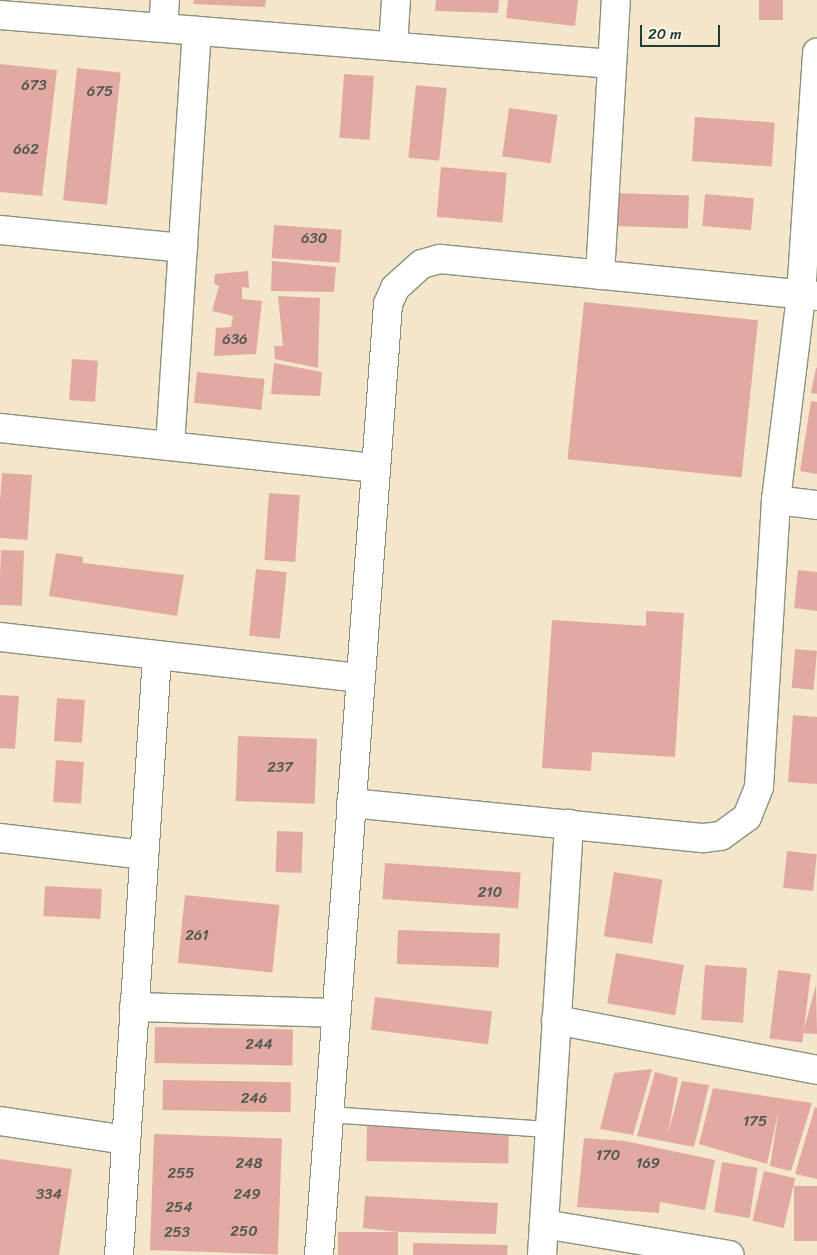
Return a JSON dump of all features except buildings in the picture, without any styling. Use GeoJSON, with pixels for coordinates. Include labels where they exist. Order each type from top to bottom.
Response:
{"type":"FeatureCollection","features":[{"type":"Feature","properties":{"kind":"street"},"geometry":{"type":"LineString","coordinates":[[163,28],[165,0]]}},
{"type":"Feature","properties":{"kind":"street"},"geometry":{"type":"LineString","coordinates":[[393,46],[396,0]]}},
{"type":"Feature","properties":{"kind":"street"},"geometry":{"type":"LineString","coordinates":[[600,275],[616,0]]}},
{"type":"Feature","properties":{"kind":"street"},"geometry":{"type":"LineString","coordinates":[[0,15],[612,64]]}},
{"type":"Feature","properties":{"kind":"street"},"geometry":{"type":"LineString","coordinates":[[170,446],[197,31]]}},
{"type":"Feature","properties":{"kind":"street"},"geometry":{"type":"LineString","coordinates":[[351,803],[704,838],[721,836],[747,817],[759,787],[776,500],[809,295],[817,52]]}},
{"type":"Feature","properties":{"kind":"street"},"geometry":{"type":"LineString","coordinates":[[0,230],[183,248]]}},
{"type":"Feature","properties":{"kind":"street"},"geometry":{"type":"LineString","coordinates":[[319,1255],[335,1013],[388,304],[407,274],[440,259],[809,295]]}},
{"type":"Feature","properties":{"kind":"street"},"geometry":{"type":"LineString","coordinates":[[0,428],[376,468]]}},
{"type":"Feature","properties":{"kind":"street"},"geometry":{"type":"LineString","coordinates":[[776,500],[817,505]]}},
{"type":"Feature","properties":{"kind":"street"},"geometry":{"type":"LineString","coordinates":[[0,637],[360,678]]}},
{"type":"Feature","properties":{"kind":"street"},"geometry":{"type":"LineString","coordinates":[[118,1255],[157,656]]}},
{"type":"Feature","properties":{"kind":"street"},"geometry":{"type":"LineString","coordinates":[[542,1255],[569,824]]}},
{"type":"Feature","properties":{"kind":"street"},"geometry":{"type":"LineString","coordinates":[[0,838],[144,855]]}},
{"type":"Feature","properties":{"kind":"street"},"geometry":{"type":"LineString","coordinates":[[134,1007],[335,1013]]}},
{"type":"Feature","properties":{"kind":"street"},"geometry":{"type":"LineString","coordinates":[[556,1020],[817,1070]]}},
{"type":"Feature","properties":{"kind":"street"},"geometry":{"type":"LineString","coordinates":[[0,1121],[125,1140]]}},
{"type":"Feature","properties":{"kind":"street"},"geometry":{"type":"LineString","coordinates":[[544,1224],[729,1255]]}},
{"type":"Feature","properties":{"kind":"lane"},"geometry":{"type":"LineString","coordinates":[[328,1114],[550,1129]]}}]}
